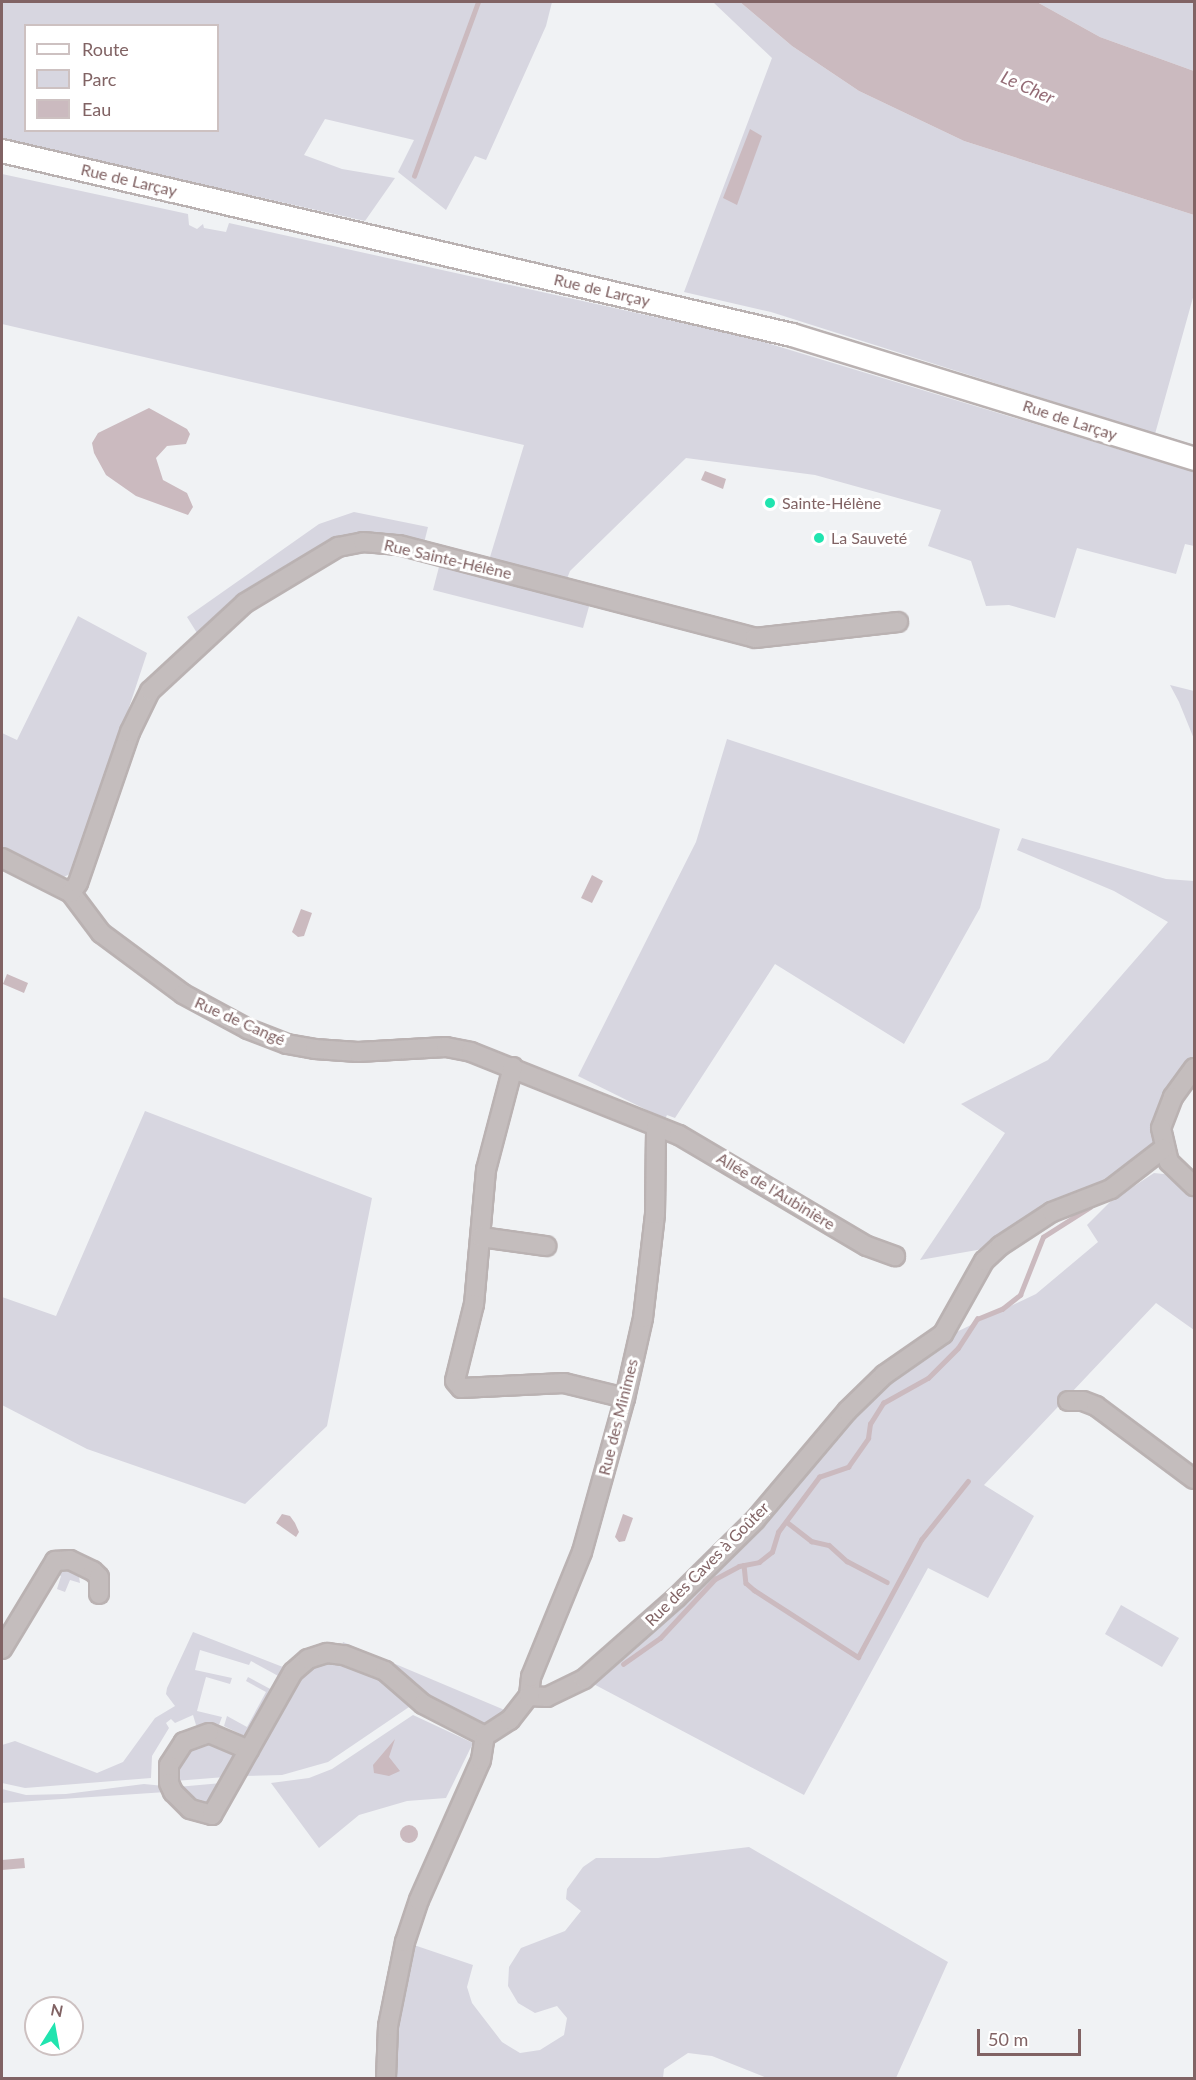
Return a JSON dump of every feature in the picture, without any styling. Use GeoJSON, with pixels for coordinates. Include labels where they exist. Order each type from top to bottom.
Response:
{"type":"FeatureCollection","features":[{"type":"Feature","properties":{"kind":"main road","name":"Rue de Larçay"},"geometry":{"type":"LineString","coordinates":[[2,151],[792,335],[1194,459]]}},
{"type":"Feature","properties":{"kind":"street","name":"Rue Sainte-Hélène"},"geometry":{"type":"LineString","coordinates":[[71,893],[78,882],[130,732],[150,691],[245,603],[338,547],[363,542],[399,545],[755,638],[898,622]]}},
{"type":"Feature","properties":{"kind":"street","name":"Rue de Cangé"},"geometry":{"type":"LineString","coordinates":[[2,858],[71,893],[101,933],[183,994],[248,1029],[287,1044],[315,1049],[358,1052],[446,1047],[513,1067],[656,1127]]}},
{"type":"Feature","properties":{"kind":"street"},"geometry":{"type":"LineString","coordinates":[[513,1067],[486,1170],[474,1304],[455,1381],[461,1388],[564,1383],[625,1398]]}},
{"type":"Feature","properties":{"kind":"street"},"geometry":{"type":"LineString","coordinates":[[1194,1068],[1166,1110],[1161,1128],[1163,1149],[1169,1162],[1194,1186]]}},
{"type":"Feature","properties":{"kind":"street","name":"Allée de l'Aubinière"},"geometry":{"type":"LineString","coordinates":[[656,1127],[700,1145],[867,1246],[895,1256]]}},
{"type":"Feature","properties":{"kind":"street","name":"Rue des Minimes"},"geometry":{"type":"LineString","coordinates":[[530,1696],[531,1677],[582,1552],[625,1398],[643,1318],[655,1214],[656,1127]]}},
{"type":"Feature","properties":{"kind":"street","name":"Rue des Caves à Goûter"},"geometry":{"type":"LineString","coordinates":[[530,1696],[547,1697],[584,1679],[692,1582],[755,1520],[847,1411],[884,1375],[943,1334],[975,1275],[1000,1246],[1052,1212],[1112,1189],[1163,1149]]}},
{"type":"Feature","properties":{"kind":"street"},"geometry":{"type":"LineString","coordinates":[[481,1237],[546,1246]]}},
{"type":"Feature","properties":{"kind":"street"},"geometry":{"type":"LineString","coordinates":[[1068,1401],[1083,1401],[1096,1406],[1194,1479]]}},
{"type":"Feature","properties":{"kind":"street"},"geometry":{"type":"LineString","coordinates":[[2,1648],[55,1561],[70,1560],[93,1570],[99,1577],[99,1594]]}},
{"type":"Feature","properties":{"kind":"street"},"geometry":{"type":"LineString","coordinates":[[249,1750],[209,1733],[184,1742],[170,1765],[169,1783],[173,1792],[190,1809],[212,1815],[249,1750],[293,1672],[308,1659],[327,1653],[344,1654],[385,1671],[423,1704],[485,1736]]}},
{"type":"Feature","properties":{"kind":"street"},"geometry":{"type":"LineString","coordinates":[[386,2079],[388,2026],[405,1942],[419,1900],[481,1760],[485,1736],[510,1720],[530,1696]]}},
{"type":"Feature","properties":{"kind":"green space"},"geometry":{"type":"Polygon","coordinates":[[[2,2],[552,2],[546,26],[486,160],[475,156],[446,210],[398,172],[414,140],[325,119],[304,155],[342,169],[395,178],[365,221],[2,139],[2,2]]]}},
{"type":"Feature","properties":{"kind":"green space"},"geometry":{"type":"Polygon","coordinates":[[[713,2],[740,2],[792,46],[859,91],[964,141],[1194,215],[1194,294],[1155,434],[771,312],[684,292],[772,58],[713,2]]]}},
{"type":"Feature","properties":{"kind":"green space"},"geometry":{"type":"Polygon","coordinates":[[[1037,2],[1194,2],[1194,71],[1100,37],[1037,2]]]}},
{"type":"Feature","properties":{"kind":"green space"},"geometry":{"type":"Polygon","coordinates":[[[2,174],[188,214],[189,225],[197,229],[203,224],[204,228],[226,232],[229,223],[750,338],[1194,472],[1194,546],[1185,544],[1176,574],[1077,548],[1055,618],[1009,605],[986,606],[971,561],[928,546],[941,510],[815,475],[686,458],[570,571],[564,586],[487,567],[524,445],[2,324],[2,174]]]}},
{"type":"Feature","properties":{"kind":"green space"},"geometry":{"type":"Polygon","coordinates":[[[354,512],[428,527],[422,551],[338,547],[202,641],[187,617],[319,524],[354,512]]]}},
{"type":"Feature","properties":{"kind":"green space"},"geometry":{"type":"Polygon","coordinates":[[[440,563],[590,603],[583,628],[433,590],[440,563]]]}},
{"type":"Feature","properties":{"kind":"green space"},"geometry":{"type":"Polygon","coordinates":[[[78,616],[147,653],[75,871],[64,877],[2,847],[2,733],[17,740],[78,616]]]}},
{"type":"Feature","properties":{"kind":"green space"},"geometry":{"type":"Polygon","coordinates":[[[1170,685],[1194,691],[1194,739],[1179,702],[1170,685]]]}},
{"type":"Feature","properties":{"kind":"green space"},"geometry":{"type":"Polygon","coordinates":[[[727,739],[1000,829],[980,908],[904,1044],[775,964],[675,1118],[667,1115],[665,1119],[578,1076],[696,842],[727,739]]]}},
{"type":"Feature","properties":{"kind":"green space"},"geometry":{"type":"Polygon","coordinates":[[[1022,838],[1166,879],[1194,881],[1194,1068],[1163,1120],[1140,1169],[1000,1246],[920,1260],[1005,1133],[961,1104],[1048,1060],[1168,922],[1114,891],[1017,850],[1022,838]]]}},
{"type":"Feature","properties":{"kind":"green space"},"geometry":{"type":"Polygon","coordinates":[[[145,1111],[372,1198],[327,1426],[245,1504],[87,1449],[2,1405],[2,1297],[56,1316],[145,1111]]]}},
{"type":"Feature","properties":{"kind":"green space"},"geometry":{"type":"Polygon","coordinates":[[[1154,1173],[1183,1176],[1194,1186],[1194,1330],[1156,1303],[984,1485],[1034,1516],[988,1598],[928,1568],[804,1795],[584,1679],[676,1598],[833,1426],[923,1348],[1036,1294],[1098,1242],[1087,1225],[1110,1202],[1154,1173]]]}},
{"type":"Feature","properties":{"kind":"green space"},"geometry":{"type":"Polygon","coordinates":[[[55,1567],[78,1571],[80,1583],[70,1580],[65,1592],[57,1589],[61,1576],[51,1572],[55,1567]]]}},
{"type":"Feature","properties":{"kind":"green space"},"geometry":{"type":"Polygon","coordinates":[[[1121,1605],[1179,1638],[1162,1667],[1105,1634],[1121,1605]]]}},
{"type":"Feature","properties":{"kind":"green space"},"geometry":{"type":"Polygon","coordinates":[[[193,1632],[288,1669],[282,1678],[251,1661],[249,1665],[200,1650],[195,1670],[232,1678],[230,1684],[206,1677],[197,1711],[222,1717],[219,1725],[196,1725],[193,1715],[175,1723],[171,1719],[166,1723],[169,1728],[152,1756],[151,1778],[25,1788],[2,1783],[2,1745],[15,1741],[97,1773],[123,1762],[155,1718],[175,1706],[166,1694],[167,1688],[193,1632]]]}},
{"type":"Feature","properties":{"kind":"green space"},"geometry":{"type":"Polygon","coordinates":[[[343,1642],[507,1711],[487,1728],[341,1649],[343,1642]]]}},
{"type":"Feature","properties":{"kind":"green space"},"geometry":{"type":"Polygon","coordinates":[[[328,1660],[386,1677],[415,1703],[328,1762],[282,1775],[242,1776],[297,1676],[328,1660]]]}},
{"type":"Feature","properties":{"kind":"green space"},"geometry":{"type":"Polygon","coordinates":[[[248,1677],[274,1691],[244,1736],[224,1726],[227,1716],[247,1727],[266,1692],[246,1681],[248,1677]]]}},
{"type":"Feature","properties":{"kind":"green space"},"geometry":{"type":"Polygon","coordinates":[[[413,1715],[473,1743],[446,1798],[407,1801],[359,1815],[319,1848],[271,1783],[309,1778],[332,1769],[413,1715]]]}},
{"type":"Feature","properties":{"kind":"green space"},"geometry":{"type":"Polygon","coordinates":[[[199,1738],[234,1747],[237,1756],[225,1777],[175,1781],[177,1756],[199,1738]]]}},
{"type":"Feature","properties":{"kind":"green space"},"geometry":{"type":"Polygon","coordinates":[[[222,1783],[211,1805],[196,1805],[177,1787],[222,1783]]]}},
{"type":"Feature","properties":{"kind":"green space"},"geometry":{"type":"Polygon","coordinates":[[[144,1784],[164,1786],[166,1792],[2,1803],[2,1789],[26,1795],[66,1794],[144,1784]]]}},
{"type":"Feature","properties":{"kind":"green space"},"geometry":{"type":"Polygon","coordinates":[[[749,1847],[948,1962],[896,2078],[767,2078],[712,2056],[688,2053],[664,2069],[663,2078],[386,2078],[405,1942],[473,1965],[467,1987],[472,2003],[502,2042],[520,2053],[540,2050],[564,2035],[567,2018],[557,2006],[535,2013],[518,2003],[508,1986],[509,1967],[521,1948],[565,1931],[581,1911],[566,1899],[567,1889],[583,1867],[596,1858],[658,1858],[749,1847]]]}},
{"type":"Feature","properties":{"kind":"water","name":"Le Cher"},"geometry":{"type":"Polygon","coordinates":[[[740,2],[1037,2],[1100,37],[1194,71],[1194,215],[964,141],[859,91],[792,46],[740,2]]]}},
{"type":"Feature","properties":{"kind":"water"},"geometry":{"type":"Polygon","coordinates":[[[750,129],[762,136],[737,205],[723,198],[750,129]]]}},
{"type":"Feature","properties":{"kind":"water"},"geometry":{"type":"Polygon","coordinates":[[[149,408],[187,429],[190,434],[186,444],[167,446],[156,458],[163,480],[187,493],[193,507],[188,515],[136,496],[106,475],[94,453],[92,443],[98,433],[149,408]]]}},
{"type":"Feature","properties":{"kind":"water"},"geometry":{"type":"Polygon","coordinates":[[[705,471],[726,479],[723,489],[701,480],[705,471]]]}},
{"type":"Feature","properties":{"kind":"water"},"geometry":{"type":"Polygon","coordinates":[[[592,875],[603,881],[592,903],[581,898],[592,875]]]}},
{"type":"Feature","properties":{"kind":"water"},"geometry":{"type":"Polygon","coordinates":[[[301,909],[312,913],[304,936],[298,937],[292,932],[301,909]]]}},
{"type":"Feature","properties":{"kind":"water"},"geometry":{"type":"Polygon","coordinates":[[[7,974],[28,983],[24,993],[3,984],[7,974]]]}},
{"type":"Feature","properties":{"kind":"water"},"geometry":{"type":"Polygon","coordinates":[[[282,1514],[290,1516],[295,1523],[299,1532],[296,1537],[276,1523],[282,1514]]]}},
{"type":"Feature","properties":{"kind":"water"},"geometry":{"type":"Polygon","coordinates":[[[623,1514],[633,1518],[625,1541],[619,1542],[615,1537],[623,1514]]]}},
{"type":"Feature","properties":{"kind":"water"},"geometry":{"type":"Polygon","coordinates":[[[395,1739],[389,1757],[400,1771],[389,1776],[374,1773],[373,1765],[395,1739]]]}},
{"type":"Feature","properties":{"kind":"water"},"geometry":{"type":"Polygon","coordinates":[[[409,1825],[415,1828],[418,1834],[415,1840],[409,1843],[403,1840],[400,1834],[403,1828],[409,1825]]]}},
{"type":"Feature","properties":{"kind":"water"},"geometry":{"type":"Polygon","coordinates":[[[24,1858],[25,1868],[2,1870],[2,1860],[24,1858]]]}},
{"type":"Feature","properties":{"kind":"waterway"},"geometry":{"type":"LineString","coordinates":[[414,176],[478,2]]}},
{"type":"Feature","properties":{"kind":"waterway"},"geometry":{"type":"LineString","coordinates":[[623,1664],[660,1638],[715,1579],[739,1566],[759,1562],[772,1552],[778,1532],[819,1477],[848,1467],[868,1438],[870,1424],[883,1403],[928,1378],[958,1348],[977,1319],[1002,1309],[1020,1295],[1043,1237],[1090,1207]]}},
{"type":"Feature","properties":{"kind":"waterway"},"geometry":{"type":"LineString","coordinates":[[744,1565],[746,1583],[754,1590],[858,1657],[921,1540],[968,1481]]}},
{"type":"Feature","properties":{"kind":"waterway"},"geometry":{"type":"LineString","coordinates":[[787,1522],[811,1541],[829,1545],[847,1561],[887,1582]]}},
{"type":"Feature","properties":{"kind":"place","name":"Sainte-Hélène"},"geometry":{"type":"Point","coordinates":[770,503]}},
{"type":"Feature","properties":{"kind":"place","name":"La Sauveté"},"geometry":{"type":"Point","coordinates":[819,538]}}]}
